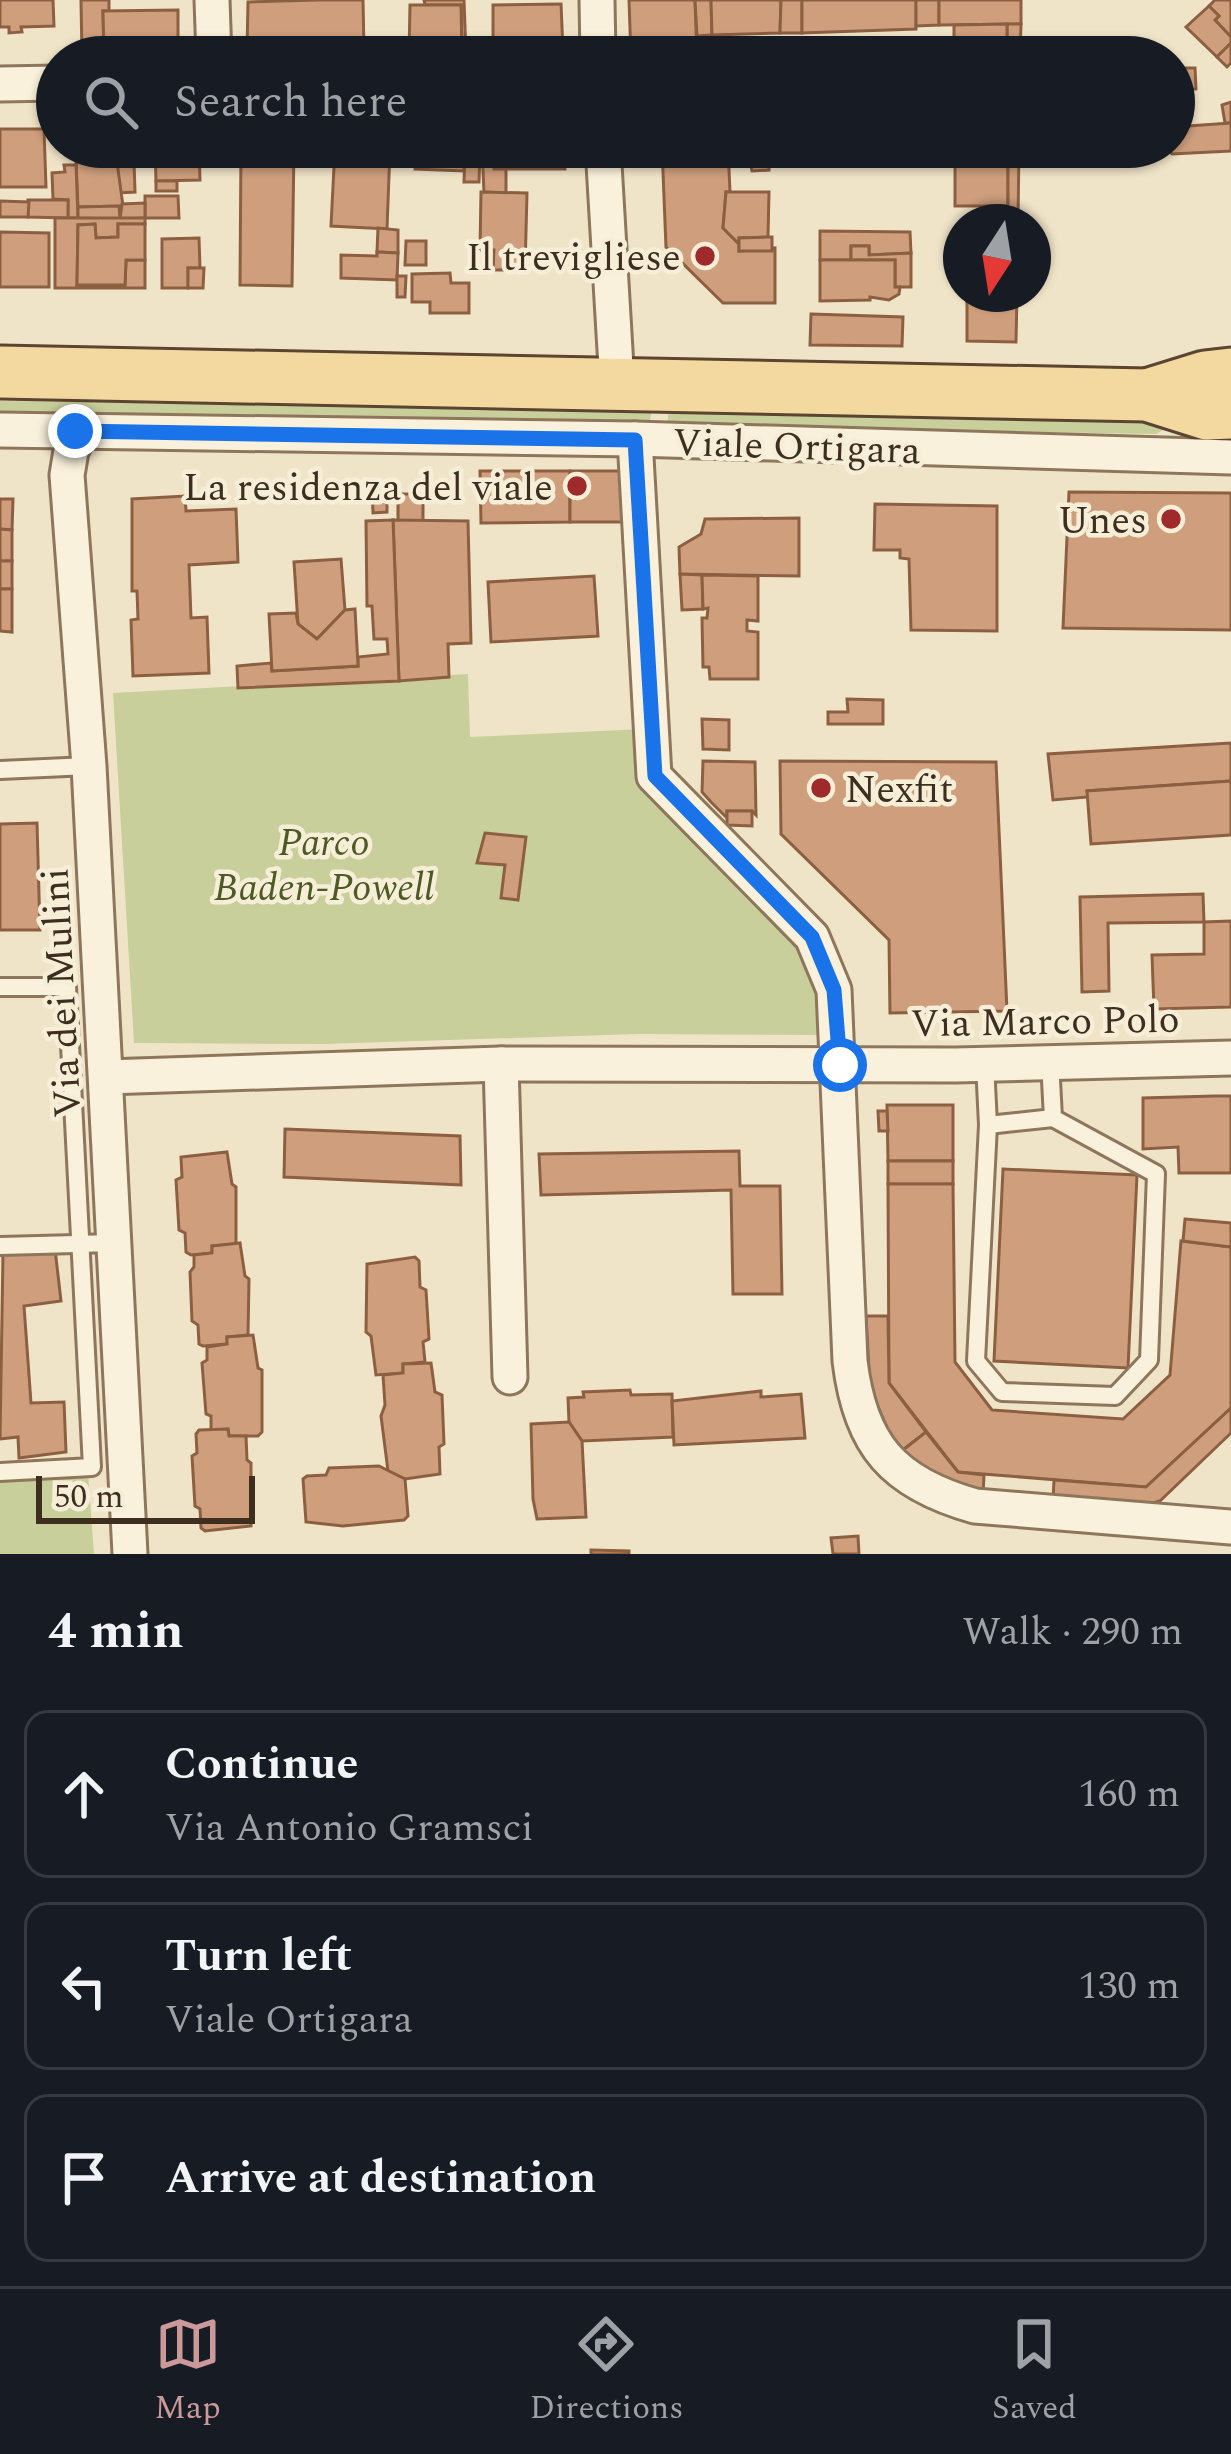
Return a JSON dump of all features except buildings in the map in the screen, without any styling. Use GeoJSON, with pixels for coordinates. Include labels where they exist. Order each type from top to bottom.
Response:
{"type":"FeatureCollection","features":[{"type":"Feature","properties":{"kind":"main road","name":"Viale Ortigara"},"geometry":{"type":"LineString","coordinates":[[0,372],[1147,395],[1205,377],[1225,415]]}},
{"type":"Feature","properties":{"kind":"street"},"geometry":{"type":"LineString","coordinates":[[212,0],[213,36]]}},
{"type":"Feature","properties":{"kind":"street"},"geometry":{"type":"LineString","coordinates":[[597,0],[598,36]]}},
{"type":"Feature","properties":{"kind":"street"},"geometry":{"type":"LineString","coordinates":[[0,84],[36,83]]}},
{"type":"Feature","properties":{"kind":"street"},"geometry":{"type":"LineString","coordinates":[[604,168],[617,384]]}},
{"type":"Feature","properties":{"kind":"street"},"geometry":{"type":"LineString","coordinates":[[1162,457],[1225,415]]}},
{"type":"Feature","properties":{"kind":"street","name":"Viale Ortigara"},"geometry":{"type":"LineString","coordinates":[[0,430],[635,440],[1162,457],[1225,415]]}},
{"type":"Feature","properties":{"kind":"street","name":"Via dei Mulini"},"geometry":{"type":"LineString","coordinates":[[81,431],[70,451],[67,475],[89,766],[130,1554]]}},
{"type":"Feature","properties":{"kind":"street"},"geometry":{"type":"LineString","coordinates":[[635,440],[655,776],[812,937],[834,990],[850,1360],[855,1402],[872,1441],[899,1473],[935,1495],[975,1506],[1231,1527]]}},
{"type":"Feature","properties":{"kind":"street","name":"Via Marco Polo"},"geometry":{"type":"LineString","coordinates":[[106,1077],[501,1064],[985,1064],[1231,1058]]}},
{"type":"Feature","properties":{"kind":"street"},"geometry":{"type":"LineString","coordinates":[[501,1064],[510,1377]]}},
{"type":"Feature","properties":{"kind":"lane"},"geometry":{"type":"LineString","coordinates":[[0,770],[89,766]]}},
{"type":"Feature","properties":{"kind":"lane"},"geometry":{"type":"LineString","coordinates":[[0,987],[68,987],[92,1467],[0,1472]]}},
{"type":"Feature","properties":{"kind":"lane"},"geometry":{"type":"LineString","coordinates":[[1050,1061],[1053,1118]]}},
{"type":"Feature","properties":{"kind":"lane"},"geometry":{"type":"LineString","coordinates":[[985,1064],[988,1125],[976,1361],[1003,1392],[1115,1396],[1149,1360],[1156,1174],[1053,1118],[988,1125]]}},
{"type":"Feature","properties":{"kind":"lane"},"geometry":{"type":"LineString","coordinates":[[0,1246],[114,1243]]}},
{"type":"Feature","properties":{"kind":"green space"},"geometry":{"type":"Polygon","coordinates":[[[0,401],[648,406],[652,411],[649,424],[0,421],[0,401]]]}},
{"type":"Feature","properties":{"kind":"green space"},"geometry":{"type":"Polygon","coordinates":[[[669,407],[1054,407],[1176,423],[1156,434],[667,426],[669,407]]]}},
{"type":"Feature","properties":{"kind":"green space","name":"Parco Baden-Powell"},"geometry":{"type":"Polygon","coordinates":[[[468,674],[470,737],[643,729],[642,744],[801,943],[815,971],[824,1035],[134,1043],[113,693],[468,674]]]}},
{"type":"Feature","properties":{"kind":"green space"},"geometry":{"type":"Polygon","coordinates":[[[88,1472],[94,1554],[0,1554],[0,1481],[88,1472]]]}},
{"type":"Feature","properties":{"kind":"place","name":"Il trevigliese"},"geometry":{"type":"Point","coordinates":[705,256]}},
{"type":"Feature","properties":{"kind":"place","name":"La residenza del viale"},"geometry":{"type":"Point","coordinates":[577,486]}},
{"type":"Feature","properties":{"kind":"place","name":"Unes"},"geometry":{"type":"Point","coordinates":[1171,519]}},
{"type":"Feature","properties":{"kind":"place","name":"Nexfit"},"geometry":{"type":"Point","coordinates":[821,788]}},
{"type":"Feature","properties":{"kind":"route"},"geometry":{"type":"LineString","coordinates":[[75,431],[635,440],[655,776],[812,937],[834,990],[840,1065]]}}]}
